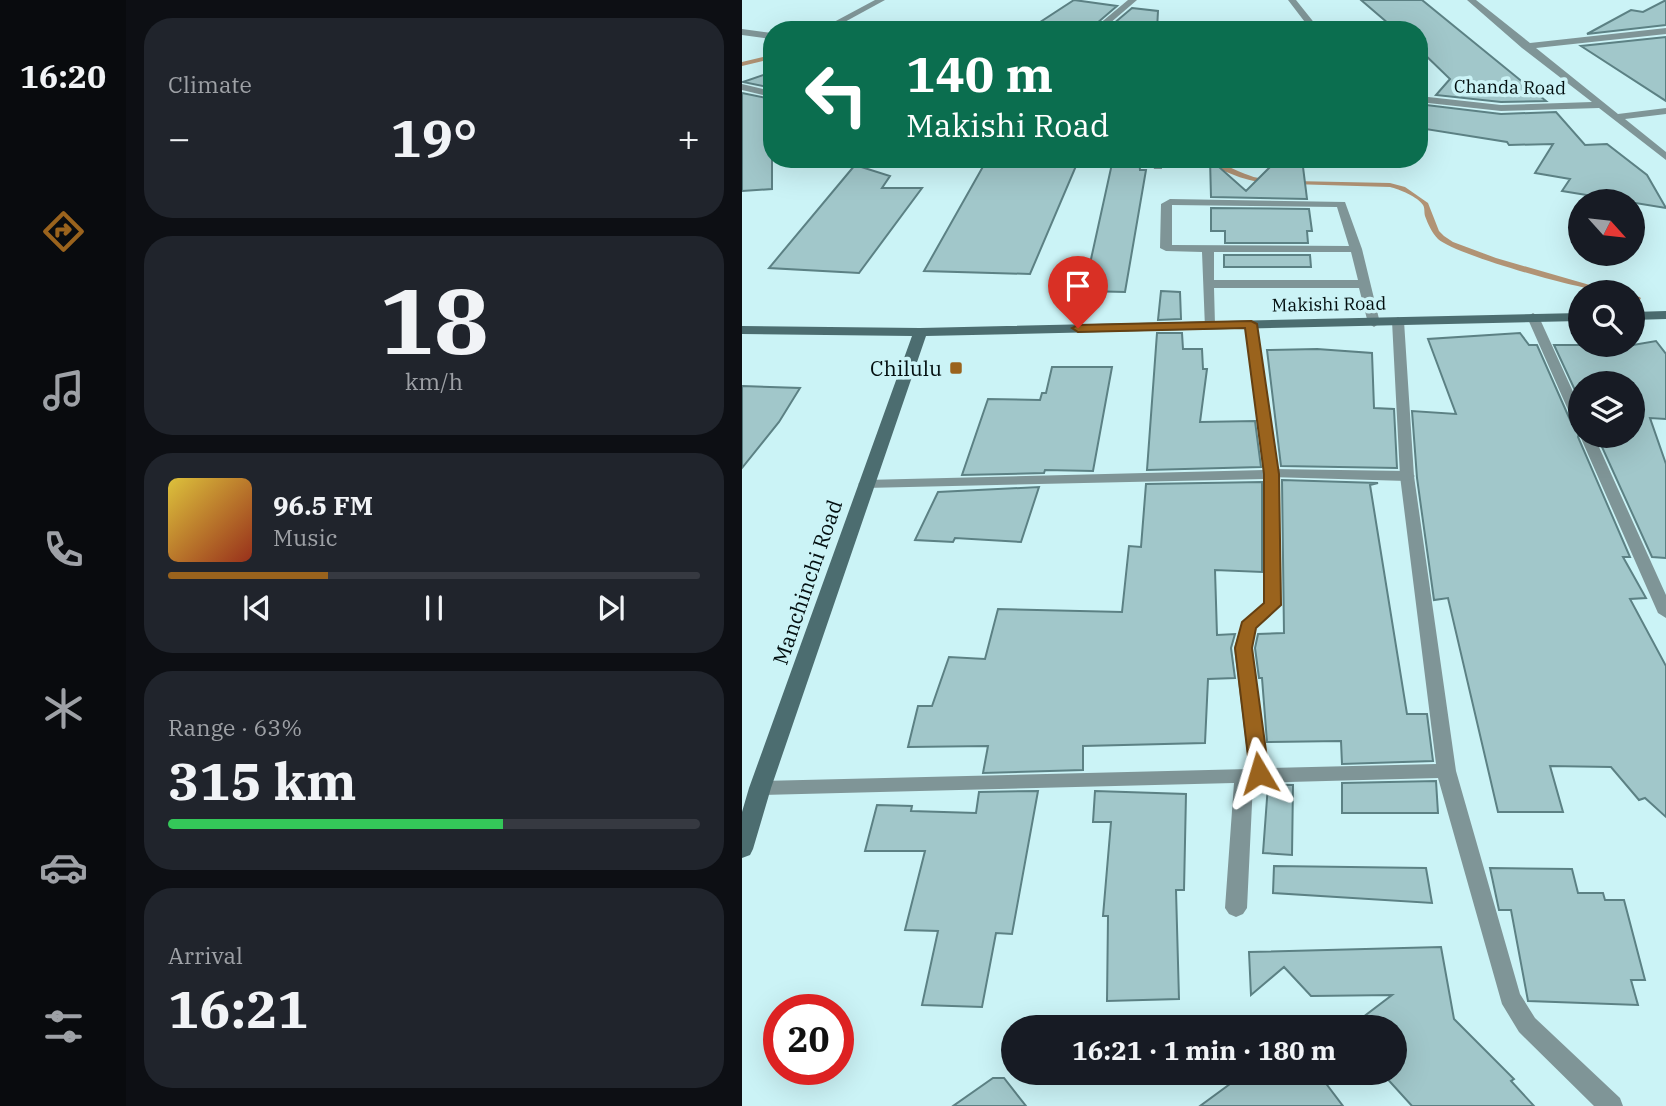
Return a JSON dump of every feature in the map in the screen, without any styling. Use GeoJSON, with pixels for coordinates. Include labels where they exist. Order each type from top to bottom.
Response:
{"type":"FeatureCollection","features":[{"type":"Feature","properties":{"kind":"main road"},"geometry":{"type":"LineString","coordinates":[[1645,316],[1666,315]]}},
{"type":"Feature","properties":{"kind":"main road","name":"Makishi Road"},"geometry":{"type":"LineString","coordinates":[[742,330],[920,332],[1568,317]]}},
{"type":"Feature","properties":{"kind":"main road","name":"Manchinchi Road"},"geometry":{"type":"LineString","coordinates":[[742,849],[760,788],[920,332]]}},
{"type":"Feature","properties":{"kind":"street"},"geometry":{"type":"LineString","coordinates":[[840,21],[881,0]]}},
{"type":"Feature","properties":{"kind":"street"},"geometry":{"type":"LineString","coordinates":[[1107,21],[1133,0]]}},
{"type":"Feature","properties":{"kind":"street"},"geometry":{"type":"LineString","coordinates":[[1292,0],[1309,21]]}},
{"type":"Feature","properties":{"kind":"street"},"geometry":{"type":"LineString","coordinates":[[1471,0],[1666,157]]}},
{"type":"Feature","properties":{"kind":"street"},"geometry":{"type":"LineString","coordinates":[[1525,46],[1666,31]]}},
{"type":"Feature","properties":{"kind":"street"},"geometry":{"type":"LineString","coordinates":[[742,32],[763,35]]}},
{"type":"Feature","properties":{"kind":"street"},"geometry":{"type":"LineString","coordinates":[[742,87],[763,92]]}},
{"type":"Feature","properties":{"kind":"street","name":"Chanda Road"},"geometry":{"type":"LineString","coordinates":[[1428,100],[1501,108],[1600,105]]}},
{"type":"Feature","properties":{"kind":"street"},"geometry":{"type":"LineString","coordinates":[[1616,117],[1666,111]]}},
{"type":"Feature","properties":{"kind":"street"},"geometry":{"type":"LineString","coordinates":[[1272,474],[1407,476]]}},
{"type":"Feature","properties":{"kind":"lane"},"geometry":{"type":"LineString","coordinates":[[1356,248],[1166,248],[1167,203],[1339,203],[1356,248],[1374,323]]}},
{"type":"Feature","properties":{"kind":"lane"},"geometry":{"type":"LineString","coordinates":[[1208,249],[1209,325]]}},
{"type":"Feature","properties":{"kind":"lane"},"geometry":{"type":"LineString","coordinates":[[1208,284],[1364,284]]}},
{"type":"Feature","properties":{"kind":"lane"},"geometry":{"type":"LineString","coordinates":[[1533,317],[1568,394]]}},
{"type":"Feature","properties":{"kind":"lane"},"geometry":{"type":"LineString","coordinates":[[1398,321],[1407,476],[1446,771],[1510,998],[1527,1025],[1611,1106]]}},
{"type":"Feature","properties":{"kind":"lane"},"geometry":{"type":"LineString","coordinates":[[1236,908],[1252,774],[1243,648],[1248,626],[1273,605],[1272,474],[1251,324]]}},
{"type":"Feature","properties":{"kind":"lane"},"geometry":{"type":"LineString","coordinates":[[1592,448],[1666,613]]}},
{"type":"Feature","properties":{"kind":"lane"},"geometry":{"type":"LineString","coordinates":[[865,484],[1272,474]]}},
{"type":"Feature","properties":{"kind":"lane"},"geometry":{"type":"LineString","coordinates":[[760,788],[1446,771]]}},
{"type":"Feature","properties":{"kind":"building"},"geometry":{"type":"Polygon","coordinates":[[[1074,0],[1117,6],[1100,21],[1042,21],[1074,0]]]}},
{"type":"Feature","properties":{"kind":"building"},"geometry":{"type":"Polygon","coordinates":[[[1361,0],[1422,0],[1546,101],[1501,102],[1436,95],[1450,79],[1428,58],[1428,21],[1386,21],[1361,0]]]}},
{"type":"Feature","properties":{"kind":"building"},"geometry":{"type":"Polygon","coordinates":[[[1666,0],[1666,25],[1587,34],[1631,10],[1643,12],[1666,0]]]}},
{"type":"Feature","properties":{"kind":"building"},"geometry":{"type":"Polygon","coordinates":[[[1132,8],[1158,11],[1157,21],[1117,21],[1132,8]]]}},
{"type":"Feature","properties":{"kind":"building"},"geometry":{"type":"Polygon","coordinates":[[[1666,37],[1666,101],[1581,46],[1666,37]]]}},
{"type":"Feature","properties":{"kind":"building"},"geometry":{"type":"Polygon","coordinates":[[[763,75],[763,86],[743,82],[763,75]]]}},
{"type":"Feature","properties":{"kind":"building"},"geometry":{"type":"Polygon","coordinates":[[[742,93],[763,97],[763,168],[772,168],[772,189],[742,191],[742,93]]]}},
{"type":"Feature","properties":{"kind":"building"},"geometry":{"type":"Polygon","coordinates":[[[1428,105],[1501,114],[1556,112],[1585,145],[1607,144],[1647,175],[1666,208],[1645,205],[1645,189],[1562,191],[1570,179],[1535,173],[1553,144],[1509,145],[1507,142],[1428,129],[1428,105]]]}},
{"type":"Feature","properties":{"kind":"building"},"geometry":{"type":"Polygon","coordinates":[[[852,168],[865,168],[890,176],[882,188],[922,188],[859,273],[769,268],[852,168]]]}},
{"type":"Feature","properties":{"kind":"building"},"geometry":{"type":"Polygon","coordinates":[[[982,168],[1075,168],[1030,274],[924,271],[982,168]]]}},
{"type":"Feature","properties":{"kind":"building"},"geometry":{"type":"Polygon","coordinates":[[[1111,168],[1146,170],[1125,292],[1084,291],[1111,168]]]}},
{"type":"Feature","properties":{"kind":"building"},"geometry":{"type":"Polygon","coordinates":[[[1210,168],[1220,168],[1246,191],[1269,168],[1303,168],[1307,199],[1211,197],[1210,168]]]}},
{"type":"Feature","properties":{"kind":"building"},"geometry":{"type":"Polygon","coordinates":[[[1211,208],[1309,209],[1312,231],[1307,231],[1308,243],[1225,243],[1225,231],[1211,231],[1211,208]]]}},
{"type":"Feature","properties":{"kind":"building"},"geometry":{"type":"Polygon","coordinates":[[[1224,255],[1310,255],[1311,267],[1224,267],[1224,255]]]}},
{"type":"Feature","properties":{"kind":"building"},"geometry":{"type":"Polygon","coordinates":[[[1161,291],[1180,292],[1181,319],[1158,320],[1161,291]]]}},
{"type":"Feature","properties":{"kind":"building"},"geometry":{"type":"Polygon","coordinates":[[[1157,333],[1182,333],[1183,349],[1202,349],[1203,369],[1207,369],[1200,422],[1255,421],[1261,467],[1147,470],[1157,333]]]}},
{"type":"Feature","properties":{"kind":"building"},"geometry":{"type":"Polygon","coordinates":[[[1520,333],[1529,345],[1537,345],[1568,415],[1568,448],[1583,448],[1630,557],[1623,557],[1646,598],[1630,599],[1666,666],[1666,817],[1645,798],[1639,800],[1611,767],[1550,766],[1563,812],[1498,812],[1448,598],[1434,600],[1417,478],[1412,411],[1456,414],[1428,339],[1520,333]]]}},
{"type":"Feature","properties":{"kind":"building"},"geometry":{"type":"Polygon","coordinates":[[[1656,341],[1666,354],[1666,419],[1650,418],[1666,464],[1666,558],[1652,557],[1602,448],[1645,448],[1645,371],[1568,371],[1568,375],[1554,345],[1568,345],[1568,357],[1645,357],[1645,343],[1656,341]]]}},
{"type":"Feature","properties":{"kind":"building"},"geometry":{"type":"Polygon","coordinates":[[[1317,349],[1372,353],[1374,408],[1394,409],[1397,468],[1281,466],[1267,350],[1317,349]]]}},
{"type":"Feature","properties":{"kind":"building"},"geometry":{"type":"Polygon","coordinates":[[[1052,367],[1112,367],[1093,471],[1045,470],[1044,473],[962,475],[988,399],[1040,400],[1042,393],[1046,393],[1052,367]]]}},
{"type":"Feature","properties":{"kind":"building"},"geometry":{"type":"Polygon","coordinates":[[[742,386],[800,388],[779,422],[742,468],[742,386]]]}},
{"type":"Feature","properties":{"kind":"building"},"geometry":{"type":"Polygon","coordinates":[[[1282,480],[1378,483],[1370,485],[1407,714],[1427,714],[1433,761],[1342,764],[1341,741],[1267,742],[1262,678],[1259,678],[1255,648],[1258,634],[1284,633],[1282,480]]]}},
{"type":"Feature","properties":{"kind":"building"},"geometry":{"type":"Polygon","coordinates":[[[1262,482],[1262,572],[1215,570],[1217,635],[1235,634],[1231,648],[1235,678],[1208,679],[1205,743],[1083,746],[1083,770],[983,773],[988,746],[908,747],[918,706],[932,706],[949,657],[985,659],[998,609],[1122,612],[1129,546],[1141,547],[1146,484],[1262,482]]]}},
{"type":"Feature","properties":{"kind":"building"},"geometry":{"type":"Polygon","coordinates":[[[1039,487],[1021,542],[955,538],[953,542],[915,540],[938,492],[1039,487]]]}},
{"type":"Feature","properties":{"kind":"building"},"geometry":{"type":"Polygon","coordinates":[[[1436,781],[1438,813],[1342,813],[1342,783],[1436,781]]]}},
{"type":"Feature","properties":{"kind":"building"},"geometry":{"type":"Polygon","coordinates":[[[1268,785],[1293,785],[1292,855],[1263,853],[1268,785]]]}},
{"type":"Feature","properties":{"kind":"building"},"geometry":{"type":"Polygon","coordinates":[[[1038,791],[1012,934],[996,933],[982,1007],[922,1005],[938,931],[905,930],[925,851],[865,851],[877,805],[912,806],[911,811],[976,813],[979,792],[1038,791]]]}},
{"type":"Feature","properties":{"kind":"building"},"geometry":{"type":"Polygon","coordinates":[[[1095,791],[1186,794],[1184,890],[1176,890],[1179,999],[1107,1001],[1108,916],[1103,916],[1111,822],[1093,822],[1095,791]]]}},
{"type":"Feature","properties":{"kind":"building"},"geometry":{"type":"Polygon","coordinates":[[[1274,866],[1426,868],[1432,903],[1273,893],[1274,866]]]}},
{"type":"Feature","properties":{"kind":"building"},"geometry":{"type":"Polygon","coordinates":[[[1490,868],[1572,869],[1578,893],[1603,893],[1605,900],[1624,900],[1645,980],[1631,980],[1638,1005],[1528,1001],[1511,910],[1499,910],[1490,868]]]}},
{"type":"Feature","properties":{"kind":"building"},"geometry":{"type":"Polygon","coordinates":[[[1441,947],[1454,1019],[1514,1079],[1511,1081],[1534,1106],[1412,1106],[1393,1085],[1407,1085],[1407,1015],[1366,1015],[1392,995],[1311,996],[1284,967],[1251,995],[1249,952],[1441,947]]]}},
{"type":"Feature","properties":{"kind":"building"},"geometry":{"type":"Polygon","coordinates":[[[993,1078],[1001,1078],[1001,1085],[1010,1085],[1026,1106],[953,1106],[993,1078]]]}},
{"type":"Feature","properties":{"kind":"building"},"geometry":{"type":"Polygon","coordinates":[[[1229,1085],[1327,1085],[1343,1106],[1200,1106],[1229,1085]]]}},
{"type":"Feature","properties":{"kind":"waterway"},"geometry":{"type":"LineString","coordinates":[[742,64],[763,59]]}},
{"type":"Feature","properties":{"kind":"waterway"},"geometry":{"type":"LineString","coordinates":[[1226,168],[1252,179],[1270,181]]}},
{"type":"Feature","properties":{"kind":"waterway"},"geometry":{"type":"LineString","coordinates":[[1293,183],[1390,185],[1403,188],[1426,204],[1436,231],[1451,244],[1520,268],[1568,281]]}},
{"type":"Feature","properties":{"kind":"place","name":"Chilulu"},"geometry":{"type":"Point","coordinates":[956,368]}},
{"type":"Feature","properties":{"kind":"route"},"geometry":{"type":"LineString","coordinates":[[1078,328],[1251,324],[1272,474],[1273,605],[1248,626],[1243,648],[1259,773]]}}]}
